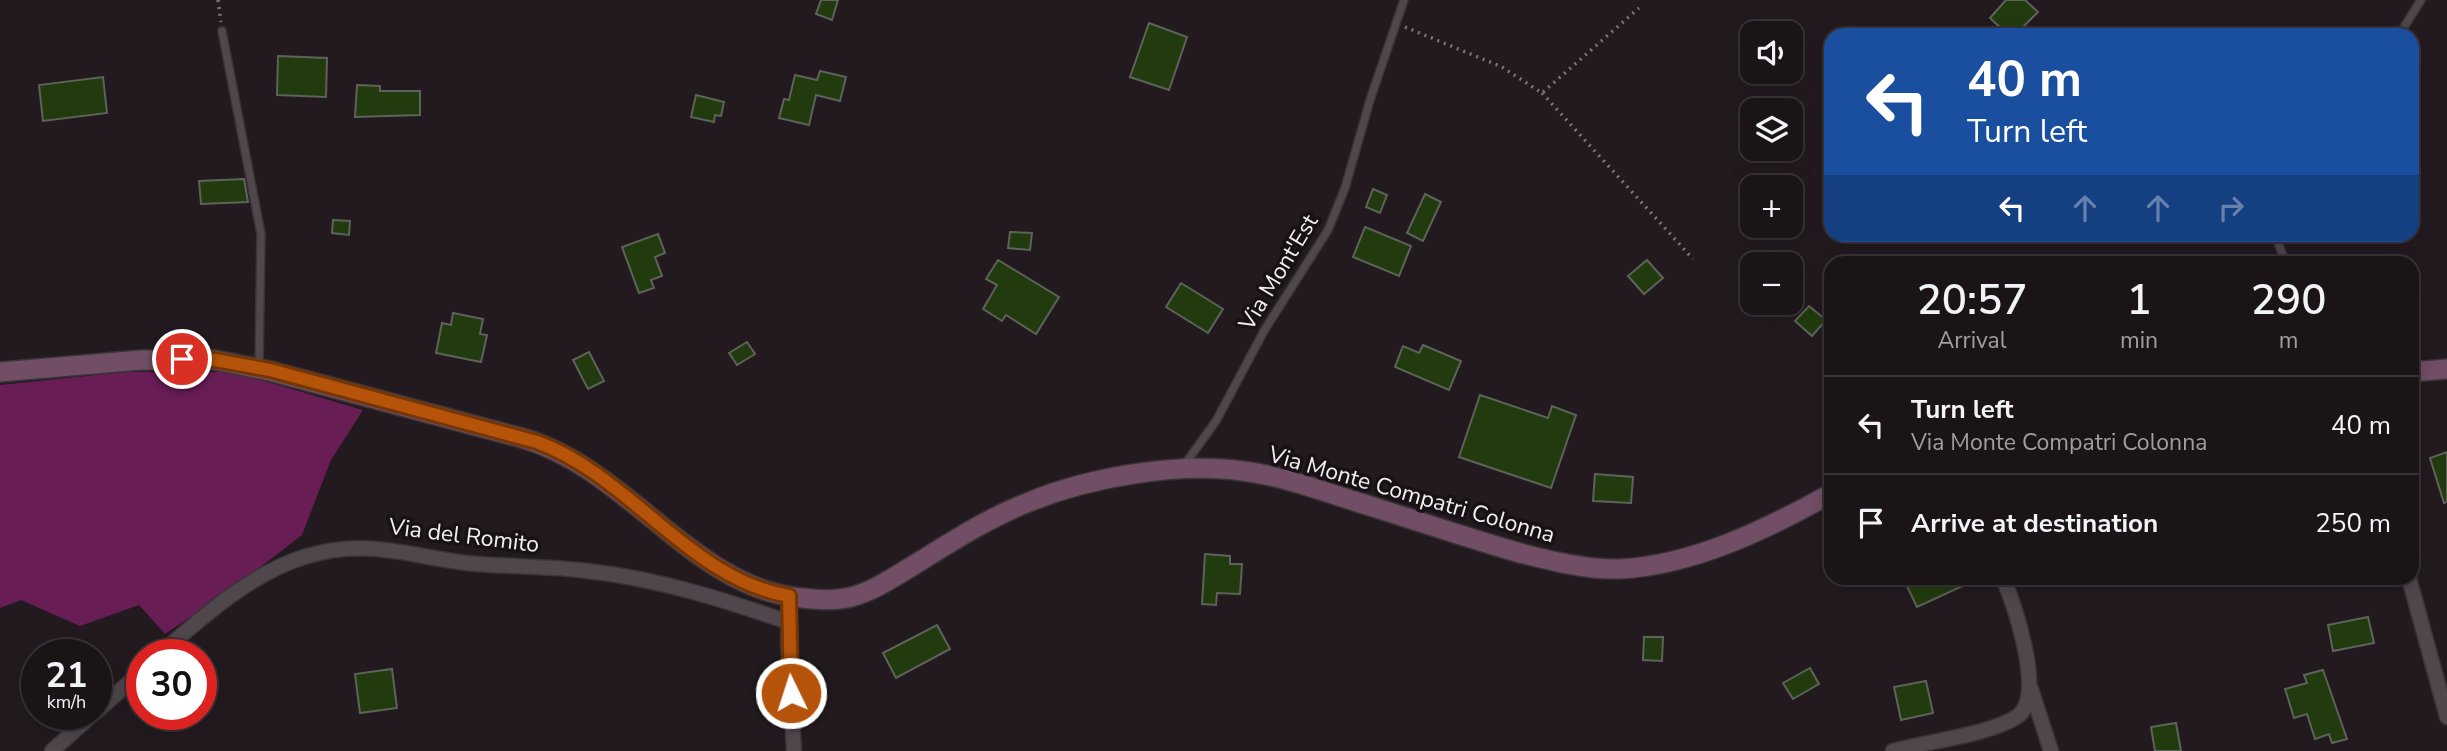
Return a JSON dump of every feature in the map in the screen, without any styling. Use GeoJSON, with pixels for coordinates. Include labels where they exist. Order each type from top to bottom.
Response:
{"type":"FeatureCollection","features":[{"type":"Feature","properties":{"kind":"street","name":"Via Monte Compatri Colonna"},"geometry":{"type":"LineString","coordinates":[[0,372],[182,359],[215,360],[259,368],[558,450],[590,468],[721,569],[759,589],[789,596],[825,599],[853,596],[883,584],[975,528],[1029,502],[1102,481],[1180,470],[1230,470],[1283,479],[1520,553],[1601,568],[1652,565],[1717,547],[1760,530],[1824,497]]}},
{"type":"Feature","properties":{"kind":"street"},"geometry":{"type":"LineString","coordinates":[[2419,371],[2447,369]]}},
{"type":"Feature","properties":{"kind":"street","name":"Via del Romito"},"geometry":{"type":"LineString","coordinates":[[178,639],[213,611],[275,570],[303,557],[360,547],[389,549],[479,564],[612,574],[696,591],[788,622]]}},
{"type":"Feature","properties":{"kind":"street"},"geometry":{"type":"LineString","coordinates":[[2005,585],[2020,629],[2031,689],[2051,751]]}},
{"type":"Feature","properties":{"kind":"street"},"geometry":{"type":"LineString","coordinates":[[2411,585],[2447,717]]}},
{"type":"Feature","properties":{"kind":"street"},"geometry":{"type":"LineString","coordinates":[[789,596],[793,751]]}},
{"type":"Feature","properties":{"kind":"street"},"geometry":{"type":"LineString","coordinates":[[112,698],[126,685]]}},
{"type":"Feature","properties":{"kind":"street"},"geometry":{"type":"LineString","coordinates":[[1894,751],[1984,730],[2014,718],[2025,709],[2031,689]]}},
{"type":"Feature","properties":{"kind":"street"},"geometry":{"type":"LineString","coordinates":[[52,751],[76,730]]}},
{"type":"Feature","properties":{"kind":"lane","name":"Via Mont'Est"},"geometry":{"type":"LineString","coordinates":[[1180,470],[1216,421],[1264,331],[1328,230],[1341,198],[1404,0]]}},
{"type":"Feature","properties":{"kind":"lane"},"geometry":{"type":"LineString","coordinates":[[2403,28],[2421,0]]}},
{"type":"Feature","properties":{"kind":"lane"},"geometry":{"type":"LineString","coordinates":[[222,31],[261,233],[259,368]]}},
{"type":"Feature","properties":{"kind":"path"},"geometry":{"type":"LineString","coordinates":[[218,0],[222,31]]}},
{"type":"Feature","properties":{"kind":"path"},"geometry":{"type":"LineString","coordinates":[[1542,93],[1639,8]]}},
{"type":"Feature","properties":{"kind":"path"},"geometry":{"type":"LineString","coordinates":[[1396,23],[1502,67],[1542,93],[1693,259]]}},
{"type":"Feature","properties":{"kind":"shaded area"},"geometry":{"type":"Polygon","coordinates":[[[125,372],[234,372],[363,410],[331,460],[302,535],[236,586],[165,634],[139,605],[80,626],[21,600],[0,608],[0,385],[125,372]]]}},
{"type":"Feature","properties":{"kind":"building"},"geometry":{"type":"Polygon","coordinates":[[[821,0],[838,0],[832,20],[816,14],[821,0]]]}},
{"type":"Feature","properties":{"kind":"building"},"geometry":{"type":"Polygon","coordinates":[[[2006,0],[2025,0],[2038,12],[2022,28],[2001,28],[1990,18],[2006,0]]]}},
{"type":"Feature","properties":{"kind":"building"},"geometry":{"type":"Polygon","coordinates":[[[1149,23],[1187,37],[1169,90],[1130,77],[1149,23]]]}},
{"type":"Feature","properties":{"kind":"building"},"geometry":{"type":"Polygon","coordinates":[[[278,56],[327,58],[326,97],[277,95],[278,56]]]}},
{"type":"Feature","properties":{"kind":"building"},"geometry":{"type":"Polygon","coordinates":[[[820,71],[846,77],[840,101],[816,95],[809,125],[779,118],[784,99],[789,100],[795,75],[817,80],[820,71]]]}},
{"type":"Feature","properties":{"kind":"building"},"geometry":{"type":"Polygon","coordinates":[[[103,77],[107,113],[43,121],[39,85],[103,77]]]}},
{"type":"Feature","properties":{"kind":"building"},"geometry":{"type":"Polygon","coordinates":[[[357,85],[380,86],[380,91],[420,91],[420,115],[355,117],[357,85]]]}},
{"type":"Feature","properties":{"kind":"building"},"geometry":{"type":"Polygon","coordinates":[[[696,95],[724,102],[721,116],[715,115],[714,122],[691,117],[696,95]]]}},
{"type":"Feature","properties":{"kind":"building"},"geometry":{"type":"Polygon","coordinates":[[[244,179],[248,202],[201,204],[199,181],[244,179]]]}},
{"type":"Feature","properties":{"kind":"building"},"geometry":{"type":"Polygon","coordinates":[[[1373,189],[1387,195],[1380,213],[1366,207],[1373,189]]]}},
{"type":"Feature","properties":{"kind":"building"},"geometry":{"type":"Polygon","coordinates":[[[1425,194],[1441,202],[1423,241],[1407,233],[1425,194]]]}},
{"type":"Feature","properties":{"kind":"building"},"geometry":{"type":"Polygon","coordinates":[[[333,220],[350,221],[349,235],[332,233],[333,220]]]}},
{"type":"Feature","properties":{"kind":"building"},"geometry":{"type":"Polygon","coordinates":[[[1365,227],[1411,246],[1399,276],[1353,257],[1365,227]]]}},
{"type":"Feature","properties":{"kind":"building"},"geometry":{"type":"Polygon","coordinates":[[[1010,232],[1032,233],[1030,250],[1008,248],[1010,232]]]}},
{"type":"Feature","properties":{"kind":"building"},"geometry":{"type":"Polygon","coordinates":[[[658,234],[665,253],[655,257],[662,276],[651,280],[654,288],[639,293],[622,247],[658,234]]]}},
{"type":"Feature","properties":{"kind":"building"},"geometry":{"type":"Polygon","coordinates":[[[998,260],[1059,297],[1036,334],[1006,315],[1002,321],[983,309],[997,285],[986,279],[998,260]]]}},
{"type":"Feature","properties":{"kind":"building"},"geometry":{"type":"Polygon","coordinates":[[[1647,260],[1663,278],[1644,294],[1628,276],[1647,260]]]}},
{"type":"Feature","properties":{"kind":"building"},"geometry":{"type":"Polygon","coordinates":[[[1181,283],[1223,309],[1208,333],[1166,307],[1181,283]]]}},
{"type":"Feature","properties":{"kind":"building"},"geometry":{"type":"Polygon","coordinates":[[[1809,306],[1824,318],[1824,322],[1812,336],[1795,321],[1809,306]]]}},
{"type":"Feature","properties":{"kind":"building"},"geometry":{"type":"Polygon","coordinates":[[[453,313],[483,319],[480,334],[487,335],[481,362],[436,353],[442,323],[451,325],[453,313]]]}},
{"type":"Feature","properties":{"kind":"building"},"geometry":{"type":"Polygon","coordinates":[[[747,342],[755,354],[737,365],[729,353],[747,342]]]}},
{"type":"Feature","properties":{"kind":"building"},"geometry":{"type":"Polygon","coordinates":[[[1423,345],[1461,361],[1449,390],[1395,367],[1403,346],[1419,353],[1423,345]]]}},
{"type":"Feature","properties":{"kind":"building"},"geometry":{"type":"Polygon","coordinates":[[[589,352],[604,381],[588,389],[573,360],[589,352]]]}},
{"type":"Feature","properties":{"kind":"building"},"geometry":{"type":"Polygon","coordinates":[[[1480,395],[1548,418],[1552,406],[1576,415],[1551,488],[1459,457],[1480,395]]]}},
{"type":"Feature","properties":{"kind":"building"},"geometry":{"type":"Polygon","coordinates":[[[2447,452],[2447,502],[2444,503],[2430,458],[2447,452]]]}},
{"type":"Feature","properties":{"kind":"building"},"geometry":{"type":"Polygon","coordinates":[[[1595,474],[1633,477],[1631,503],[1593,501],[1595,474]]]}},
{"type":"Feature","properties":{"kind":"building"},"geometry":{"type":"Polygon","coordinates":[[[1205,554],[1230,556],[1230,564],[1242,564],[1240,594],[1217,593],[1216,605],[1202,604],[1205,554]]]}},
{"type":"Feature","properties":{"kind":"building"},"geometry":{"type":"Polygon","coordinates":[[[1906,585],[1965,585],[1917,607],[1906,585]]]}},
{"type":"Feature","properties":{"kind":"building"},"geometry":{"type":"Polygon","coordinates":[[[2368,617],[2374,643],[2333,651],[2328,625],[2368,617]]]}},
{"type":"Feature","properties":{"kind":"building"},"geometry":{"type":"Polygon","coordinates":[[[937,625],[950,649],[896,678],[883,653],[937,625]]]}},
{"type":"Feature","properties":{"kind":"building"},"geometry":{"type":"Polygon","coordinates":[[[1644,637],[1663,637],[1662,661],[1643,660],[1644,637]]]}},
{"type":"Feature","properties":{"kind":"building"},"geometry":{"type":"Polygon","coordinates":[[[1810,668],[1819,684],[1793,699],[1783,683],[1810,668]]]}},
{"type":"Feature","properties":{"kind":"building"},"geometry":{"type":"Polygon","coordinates":[[[392,669],[397,708],[360,713],[355,674],[392,669]]]}},
{"type":"Feature","properties":{"kind":"building"},"geometry":{"type":"Polygon","coordinates":[[[2323,670],[2347,739],[2332,743],[2329,734],[2315,739],[2307,714],[2294,718],[2285,689],[2307,683],[2304,675],[2323,670]]]}},
{"type":"Feature","properties":{"kind":"building"},"geometry":{"type":"Polygon","coordinates":[[[1926,681],[1933,713],[1901,720],[1894,687],[1926,681]]]}},
{"type":"Feature","properties":{"kind":"building"},"geometry":{"type":"Polygon","coordinates":[[[2176,723],[2181,751],[2155,751],[2151,727],[2176,723]]]}},
{"type":"Feature","properties":{"kind":"route"},"geometry":{"type":"LineString","coordinates":[[182,359],[215,360],[270,370],[537,442],[571,457],[605,479],[730,575],[759,589],[789,596],[791,693]]}}]}
